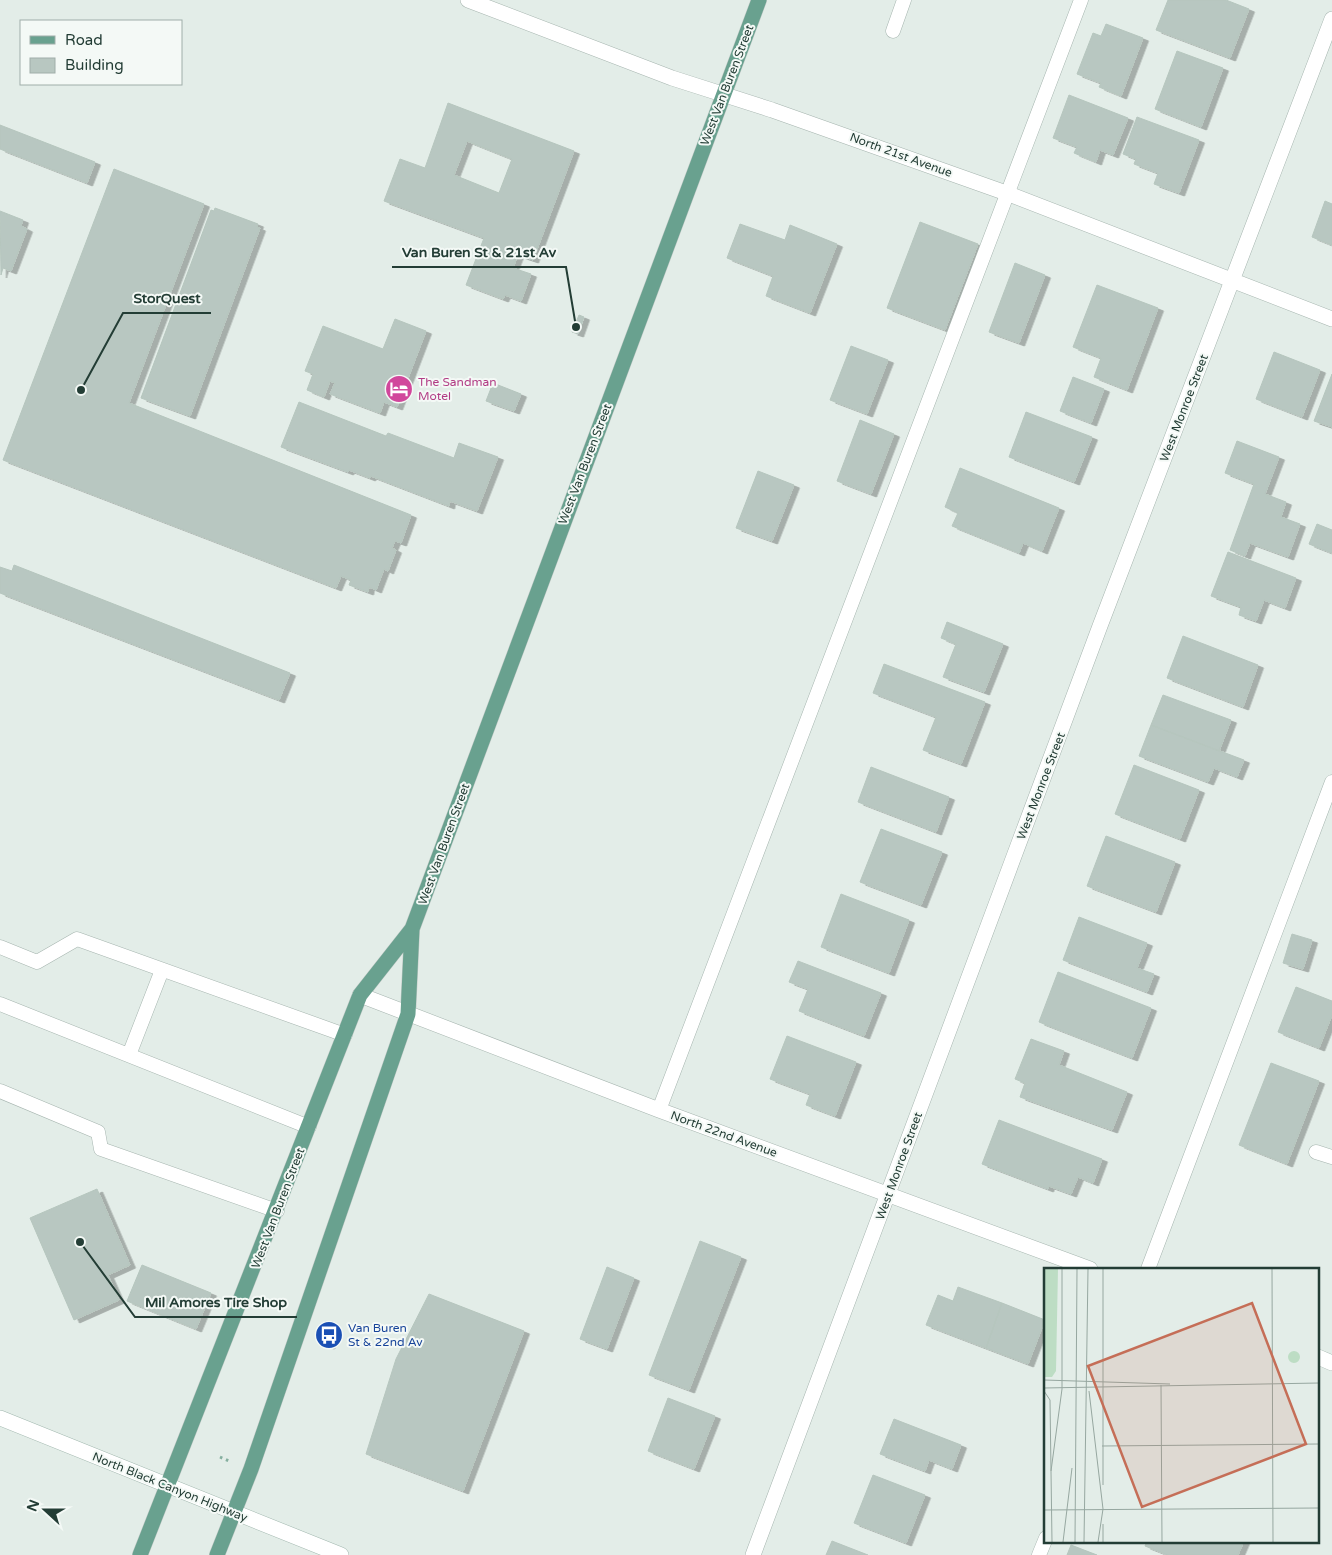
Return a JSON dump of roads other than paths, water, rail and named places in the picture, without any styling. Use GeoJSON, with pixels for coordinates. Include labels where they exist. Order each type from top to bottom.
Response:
{"type":"FeatureCollection","features":[{"type":"Feature","properties":{"kind":"main road","name":"West Van Buren Street"},"geometry":{"type":"LineString","coordinates":[[217,1555],[260,1442],[408,1014],[412,929],[759,0]]}},
{"type":"Feature","properties":{"kind":"main road","name":"West Van Buren Street"},"geometry":{"type":"LineString","coordinates":[[142,1549],[277,1211],[360,995],[412,929]]}},
{"type":"Feature","properties":{"kind":"street","name":"North 21st Avenue"},"geometry":{"type":"LineString","coordinates":[[468,0],[672,78],[895,151],[1332,319]]}},
{"type":"Feature","properties":{"kind":"street","name":"West Monroe Street"},"geometry":{"type":"LineString","coordinates":[[753,1555],[1332,19]]}},
{"type":"Feature","properties":{"kind":"street","name":"North 22nd Avenue"},"geometry":{"type":"LineString","coordinates":[[360,995],[659,1110],[1087,1268]]}},
{"type":"Feature","properties":{"kind":"street"},"geometry":{"type":"LineString","coordinates":[[1320,1358],[1332,1363]]}},
{"type":"Feature","properties":{"kind":"street","name":"North Black Canyon Highway"},"geometry":{"type":"LineString","coordinates":[[0,1418],[340,1555]]}},
{"type":"Feature","properties":{"kind":"lane"},"geometry":{"type":"LineString","coordinates":[[893,31],[904,0]]}},
{"type":"Feature","properties":{"kind":"lane"},"geometry":{"type":"LineString","coordinates":[[659,1110],[1009,194],[1081,0]]}},
{"type":"Feature","properties":{"kind":"lane"},"geometry":{"type":"LineString","coordinates":[[1148,1268],[1332,782]]}},
{"type":"Feature","properties":{"kind":"lane"},"geometry":{"type":"LineString","coordinates":[[0,947],[37,962],[77,939],[345,1035]]}},
{"type":"Feature","properties":{"kind":"lane"},"geometry":{"type":"LineString","coordinates":[[129,1055],[162,970]]}},
{"type":"Feature","properties":{"kind":"lane"},"geometry":{"type":"LineString","coordinates":[[0,1004],[309,1127]]}},
{"type":"Feature","properties":{"kind":"lane"},"geometry":{"type":"LineString","coordinates":[[0,1091],[98,1132],[101,1149],[277,1211]]}},
{"type":"Feature","properties":{"kind":"lane"},"geometry":{"type":"LineString","coordinates":[[1316,1152],[1332,1157]]}},
{"type":"Feature","properties":{"kind":"lane"},"geometry":{"type":"LineString","coordinates":[[1039,1555],[1044,1542]]}},
{"type":"Feature","properties":{"kind":"place","name":"Van Buren St & 21st Av"},"geometry":{"type":"Point","coordinates":[576,327]}},
{"type":"Feature","properties":{"kind":"place","name":"The Sandman Motel"},"geometry":{"type":"Point","coordinates":[399,389]}},
{"type":"Feature","properties":{"kind":"place","name":"StorQuest"},"geometry":{"type":"Point","coordinates":[81,390]}},
{"type":"Feature","properties":{"kind":"place","name":"Mil Amores Tire Shop"},"geometry":{"type":"Point","coordinates":[80,1242]}},
{"type":"Feature","properties":{"kind":"place","name":"Van Buren St & 22nd Av"},"geometry":{"type":"Point","coordinates":[329,1335]}}]}
